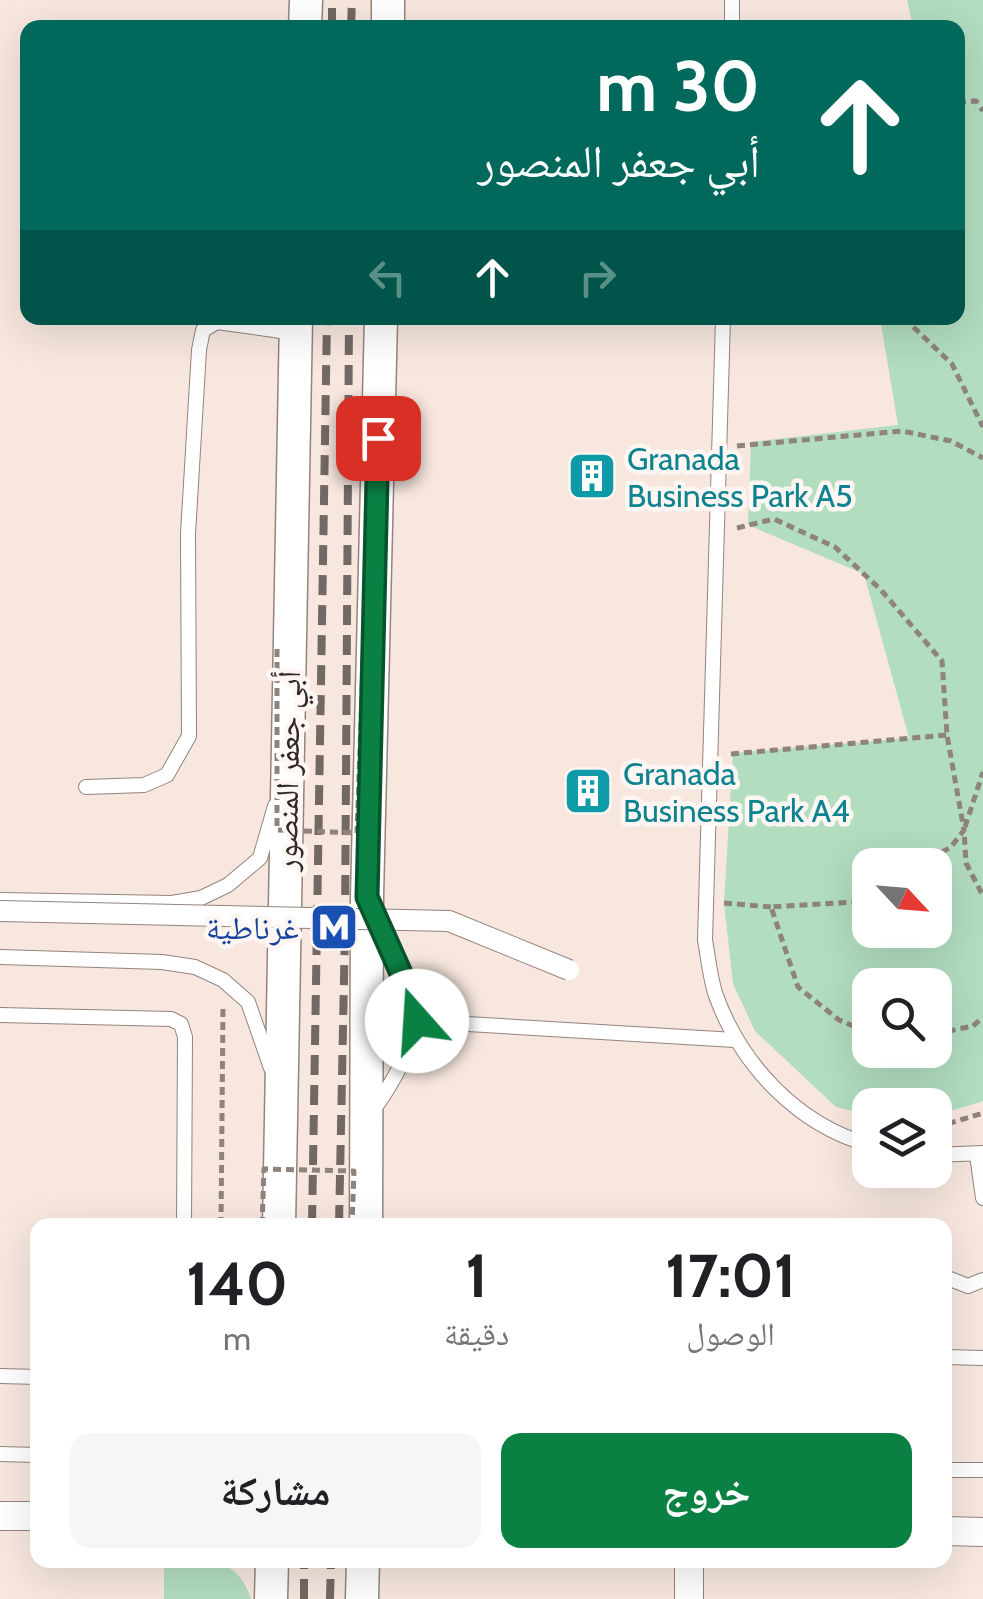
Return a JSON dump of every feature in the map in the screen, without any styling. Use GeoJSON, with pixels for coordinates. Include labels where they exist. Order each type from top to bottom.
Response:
{"type":"FeatureCollection","features":[{"type":"Feature","properties":{"kind":"street","name":"أبي جعفر المنصور"},"geometry":{"type":"LineString","coordinates":[[280,1218],[296,325]]}},
{"type":"Feature","properties":{"kind":"street"},"geometry":{"type":"LineString","coordinates":[[366,1218],[367,897],[381,325]]}},
{"type":"Feature","properties":{"kind":"street"},"geometry":{"type":"LineString","coordinates":[[0,910],[448,921],[569,970]]}},
{"type":"Feature","properties":{"kind":"street"},"geometry":{"type":"LineString","coordinates":[[0,1516],[30,1516]]}},
{"type":"Feature","properties":{"kind":"street"},"geometry":{"type":"LineString","coordinates":[[952,1531],[983,1532]]}},
{"type":"Feature","properties":{"kind":"street"},"geometry":{"type":"LineString","coordinates":[[271,1599],[272,1568]]}},
{"type":"Feature","properties":{"kind":"street"},"geometry":{"type":"LineString","coordinates":[[362,1599],[363,1568]]}},
{"type":"Feature","properties":{"kind":"street"},"geometry":{"type":"LineString","coordinates":[[688,1599],[689,1568]]}},
{"type":"Feature","properties":{"kind":"lane"},"geometry":{"type":"LineString","coordinates":[[86,787],[144,785],[167,776],[189,736],[188,534],[198,350],[203,330],[212,325]]}},
{"type":"Feature","properties":{"kind":"lane"},"geometry":{"type":"LineString","coordinates":[[723,325],[705,940],[714,990],[735,1040],[769,1084],[804,1115],[852,1140]]}},
{"type":"Feature","properties":{"kind":"lane"},"geometry":{"type":"LineString","coordinates":[[0,900],[172,903],[201,898],[228,886],[260,858],[288,762]]}},
{"type":"Feature","properties":{"kind":"lane"},"geometry":{"type":"LineString","coordinates":[[366,1118],[400,1068],[417,1021],[404,980],[367,897]]}},
{"type":"Feature","properties":{"kind":"lane"},"geometry":{"type":"LineString","coordinates":[[0,957],[162,962],[195,967],[223,980],[248,1002],[282,1099]]}},
{"type":"Feature","properties":{"kind":"lane"},"geometry":{"type":"LineString","coordinates":[[0,1015],[171,1019],[182,1024],[186,1036],[184,1218]]}},
{"type":"Feature","properties":{"kind":"lane"},"geometry":{"type":"LineString","coordinates":[[417,1021],[735,1040]]}},
{"type":"Feature","properties":{"kind":"lane"},"geometry":{"type":"LineString","coordinates":[[952,1155],[980,1154],[983,1198]]}},
{"type":"Feature","properties":{"kind":"lane"},"geometry":{"type":"LineString","coordinates":[[952,1280],[968,1286],[983,1280]]}},
{"type":"Feature","properties":{"kind":"lane"},"geometry":{"type":"LineString","coordinates":[[952,1356],[983,1358]]}},
{"type":"Feature","properties":{"kind":"lane"},"geometry":{"type":"LineString","coordinates":[[0,1376],[30,1377]]}},
{"type":"Feature","properties":{"kind":"lane"},"geometry":{"type":"LineString","coordinates":[[0,1454],[30,1455]]}},
{"type":"Feature","properties":{"kind":"lane"},"geometry":{"type":"LineString","coordinates":[[952,1470],[983,1470]]}},
{"type":"Feature","properties":{"kind":"path"},"geometry":{"type":"LineString","coordinates":[[911,325],[952,364],[983,427]]}},
{"type":"Feature","properties":{"kind":"path"},"geometry":{"type":"LineString","coordinates":[[719,448],[902,431],[951,441],[983,458]]}},
{"type":"Feature","properties":{"kind":"path"},"geometry":{"type":"LineString","coordinates":[[717,532],[774,520],[835,547],[881,590],[942,661],[966,863],[983,896]]}},
{"type":"Feature","properties":{"kind":"path"},"geometry":{"type":"LineString","coordinates":[[277,649],[277,830],[357,833],[364,638]]}},
{"type":"Feature","properties":{"kind":"path"},"geometry":{"type":"LineString","coordinates":[[710,756],[948,735]]}},
{"type":"Feature","properties":{"kind":"path"},"geometry":{"type":"LineString","coordinates":[[949,848],[964,830],[983,772]]}},
{"type":"Feature","properties":{"kind":"path"},"geometry":{"type":"LineString","coordinates":[[706,900],[771,908],[852,902]]}},
{"type":"Feature","properties":{"kind":"path"},"geometry":{"type":"LineString","coordinates":[[724,903],[726,919]]}},
{"type":"Feature","properties":{"kind":"path"},"geometry":{"type":"LineString","coordinates":[[771,908],[798,987],[839,1020],[852,1025]]}},
{"type":"Feature","properties":{"kind":"path"},"geometry":{"type":"LineString","coordinates":[[220,1218],[223,980]]}},
{"type":"Feature","properties":{"kind":"path"},"geometry":{"type":"LineString","coordinates":[[952,1030],[973,1026],[983,1017]]}},
{"type":"Feature","properties":{"kind":"path"},"geometry":{"type":"LineString","coordinates":[[952,1122],[983,1114]]}},
{"type":"Feature","properties":{"kind":"path"},"geometry":{"type":"LineString","coordinates":[[262,1218],[264,1169],[354,1171],[352,1218]]}},
{"type":"Feature","properties":{"kind":"green space"},"geometry":{"type":"Polygon","coordinates":[[[907,0],[983,0],[983,1101],[952,1111],[952,1088],[852,1088],[852,1111],[836,1107],[755,1031],[733,984],[724,903],[733,753],[909,738],[864,574],[748,525],[751,442],[898,425],[881,325],[965,325],[965,20],[911,20],[907,0]]]}},
{"type":"Feature","properties":{"kind":"green space"},"geometry":{"type":"Polygon","coordinates":[[[164,1568],[229,1568],[245,1584],[251,1599],[164,1599],[164,1568]]]}},
{"type":"Feature","properties":{"kind":"railway"},"geometry":{"type":"LineString","coordinates":[[332,0],[332,20]]}},
{"type":"Feature","properties":{"kind":"railway"},"geometry":{"type":"LineString","coordinates":[[351,20],[352,0]]}},
{"type":"Feature","properties":{"kind":"railway"},"geometry":{"type":"LineString","coordinates":[[312,1218],[327,325]]}},
{"type":"Feature","properties":{"kind":"railway"},"geometry":{"type":"LineString","coordinates":[[339,1218],[349,325]]}},
{"type":"Feature","properties":{"kind":"railway"},"geometry":{"type":"LineString","coordinates":[[304,1568],[304,1599]]}},
{"type":"Feature","properties":{"kind":"railway"},"geometry":{"type":"LineString","coordinates":[[330,1599],[331,1568]]}},
{"type":"Feature","properties":{"kind":"place","name":"Granada Business Park A5"},"geometry":{"type":"Point","coordinates":[592,476]}},
{"type":"Feature","properties":{"kind":"place","name":"Granada Business Park A4"},"geometry":{"type":"Point","coordinates":[588,791]}},
{"type":"Feature","properties":{"kind":"place","name":"غرناطية"},"geometry":{"type":"Point","coordinates":[334,927]}},
{"type":"Feature","properties":{"kind":"route"},"geometry":{"type":"LineString","coordinates":[[378,438],[367,897],[404,980],[417,1021]]}}]}
